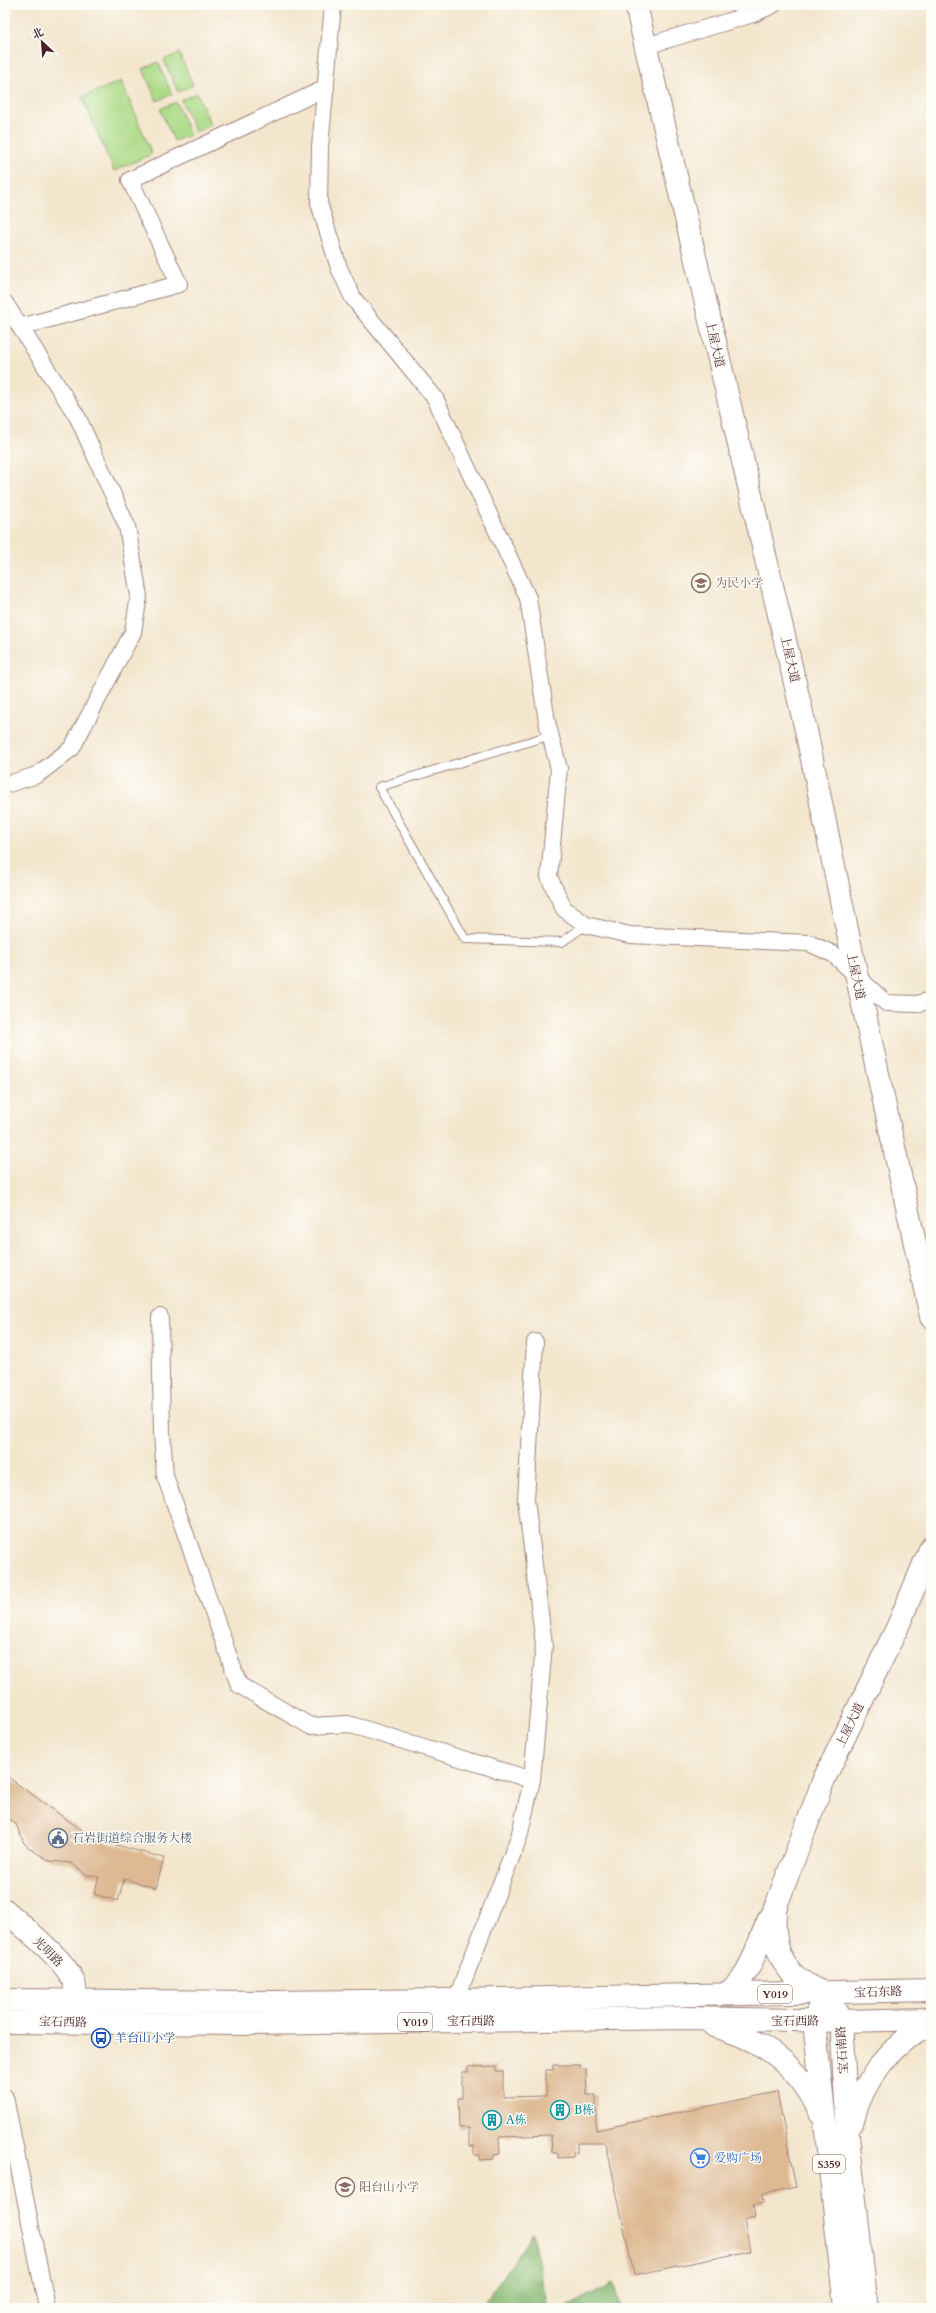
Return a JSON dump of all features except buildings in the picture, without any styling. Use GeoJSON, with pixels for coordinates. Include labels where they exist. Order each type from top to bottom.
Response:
{"type":"FeatureCollection","features":[{"type":"Feature","properties":{"kind":"main road","name":"上屋大道"},"geometry":{"type":"LineString","coordinates":[[636,5],[806,730],[856,973],[931,1317]]}},
{"type":"Feature","properties":{"kind":"main road","name":"上屋大道"},"geometry":{"type":"LineString","coordinates":[[725,1994],[738,1984],[757,1949],[765,1925],[776,1906],[824,1779],[898,1626],[931,1547]]}},
{"type":"Feature","properties":{"kind":"main road","name":"上屋大道"},"geometry":{"type":"LineString","coordinates":[[776,1906],[776,1938],[779,1956],[798,1979],[825,1993]]}},
{"type":"Feature","properties":{"kind":"main road","name":"光明路"},"geometry":{"type":"LineString","coordinates":[[5,1910],[70,1974],[76,1988],[76,2001]]}},
{"type":"Feature","properties":{"kind":"main road","name":"宝石东路"},"geometry":{"type":"LineString","coordinates":[[825,1993],[931,1990]]}},
{"type":"Feature","properties":{"kind":"main road","name":"宝石西路"},"geometry":{"type":"LineString","coordinates":[[10,2000],[456,2000],[825,1993]]}},
{"type":"Feature","properties":{"kind":"main road","name":"宝石南路"},"geometry":{"type":"LineString","coordinates":[[825,1993],[814,2021],[845,2308]]}},
{"type":"Feature","properties":{"kind":"main road","name":"宝石南路"},"geometry":{"type":"LineString","coordinates":[[825,1993],[841,2021],[848,2136],[867,2308]]}},
{"type":"Feature","properties":{"kind":"main road","name":"宝石西路"},"geometry":{"type":"LineString","coordinates":[[10,2022],[303,2024],[688,2018],[841,2021]]}},
{"type":"Feature","properties":{"kind":"main road"},"geometry":{"type":"LineString","coordinates":[[688,2018],[749,2038],[767,2048],[795,2072],[816,2104],[824,2121]]}},
{"type":"Feature","properties":{"kind":"main road"},"geometry":{"type":"LineString","coordinates":[[841,2021],[931,2019]]}},
{"type":"Feature","properties":{"kind":"main road","name":"S359"},"geometry":{"type":"LineString","coordinates":[[848,2136],[854,2110],[871,2077],[898,2047],[915,2033],[931,2024]]}},
{"type":"Feature","properties":{"kind":"street"},"geometry":{"type":"LineString","coordinates":[[334,5],[320,147],[319,203],[339,268],[353,298],[435,398],[528,598],[551,735],[559,769],[549,877],[564,909],[586,925],[630,935],[809,943],[833,954],[856,973],[886,1003],[917,1004],[931,1000]]}},
{"type":"Feature","properties":{"kind":"street"},"geometry":{"type":"LineString","coordinates":[[646,46],[754,14],[773,5]]}},
{"type":"Feature","properties":{"kind":"street"},"geometry":{"type":"LineString","coordinates":[[20,327],[179,284],[130,180],[326,88]]}},
{"type":"Feature","properties":{"kind":"street"},"geometry":{"type":"LineString","coordinates":[[5,303],[78,418],[127,526],[139,596],[133,632],[72,748],[37,775],[5,785]]}},
{"type":"Feature","properties":{"kind":"street"},"geometry":{"type":"LineString","coordinates":[[160,1317],[162,1432],[165,1476],[239,1685],[310,1726],[348,1724],[532,1780]]}},
{"type":"Feature","properties":{"kind":"street"},"geometry":{"type":"LineString","coordinates":[[456,2000],[519,1837],[532,1780],[544,1645],[526,1500],[535,1342]]}},
{"type":"Feature","properties":{"kind":"street"},"geometry":{"type":"LineString","coordinates":[[5,2097],[47,2308]]}},
{"type":"Feature","properties":{"kind":"lane"},"geometry":{"type":"LineString","coordinates":[[551,735],[379,787],[465,939],[562,942],[586,925]]}},
{"type":"Feature","properties":{"kind":"green space"},"geometry":{"type":"Polygon","coordinates":[[[179,53],[193,85],[178,92],[164,60],[179,53]]]}},
{"type":"Feature","properties":{"kind":"green space"},"geometry":{"type":"Polygon","coordinates":[[[158,62],[172,94],[157,101],[143,69],[158,62]]]}},
{"type":"Feature","properties":{"kind":"green space"},"geometry":{"type":"Polygon","coordinates":[[[121,81],[152,154],[114,171],[82,97],[121,81]]]}},
{"type":"Feature","properties":{"kind":"green space"},"geometry":{"type":"Polygon","coordinates":[[[197,93],[211,125],[195,132],[181,100],[197,93]]]}},
{"type":"Feature","properties":{"kind":"green space"},"geometry":{"type":"Polygon","coordinates":[[[176,102],[190,135],[174,141],[160,109],[176,102]]]}},
{"type":"Feature","properties":{"kind":"green space"},"geometry":{"type":"Polygon","coordinates":[[[532,2233],[548,2308],[481,2308],[532,2233]]]}},
{"type":"Feature","properties":{"kind":"green space"},"geometry":{"type":"Polygon","coordinates":[[[613,2283],[620,2308],[563,2308],[613,2283]]]}},
{"type":"Feature","properties":{"kind":"place","name":"为民小学"},"geometry":{"type":"Point","coordinates":[701,583]}},
{"type":"Feature","properties":{"kind":"place","name":"石岩街道综合服务大楼"},"geometry":{"type":"Point","coordinates":[58,1838]}},
{"type":"Feature","properties":{"kind":"place","name":"羊台山小学"},"geometry":{"type":"Point","coordinates":[101,2038]}},
{"type":"Feature","properties":{"kind":"place","name":"B栋"},"geometry":{"type":"Point","coordinates":[560,2110]}},
{"type":"Feature","properties":{"kind":"place","name":"A栋"},"geometry":{"type":"Point","coordinates":[492,2120]}},
{"type":"Feature","properties":{"kind":"place","name":"爱购广场"},"geometry":{"type":"Point","coordinates":[700,2158]}},
{"type":"Feature","properties":{"kind":"place","name":"阳台山小学"},"geometry":{"type":"Point","coordinates":[345,2187]}}]}
